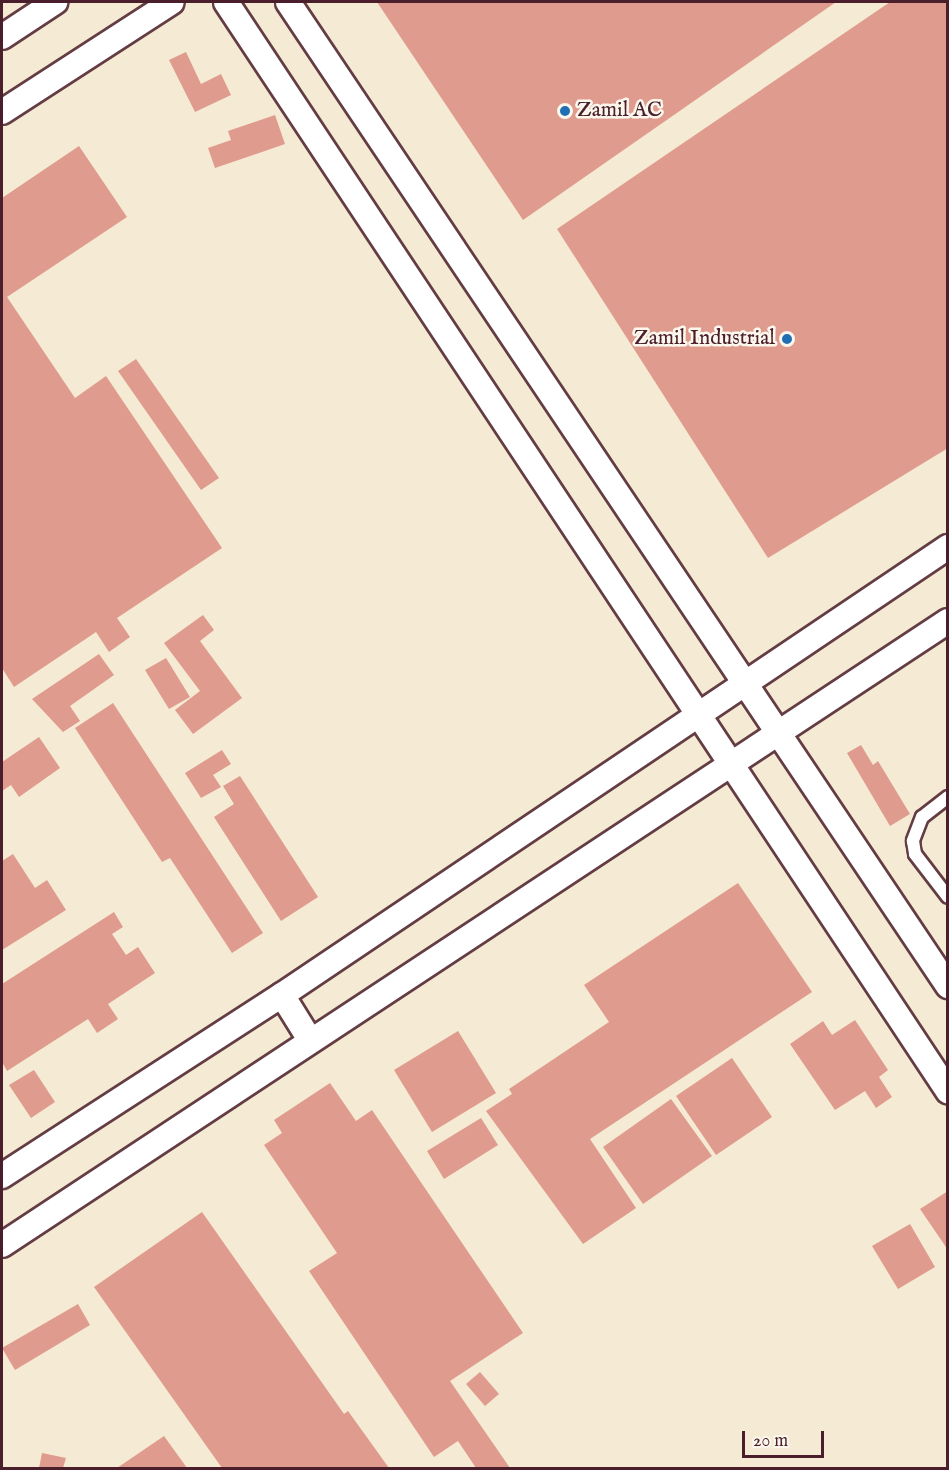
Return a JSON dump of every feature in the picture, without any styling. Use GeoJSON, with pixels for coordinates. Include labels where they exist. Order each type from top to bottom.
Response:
{"type":"FeatureCollection","features":[{"type":"Feature","properties":{"kind":"street"},"geometry":{"type":"LineString","coordinates":[[2,37],[55,2]]}},
{"type":"Feature","properties":{"kind":"street"},"geometry":{"type":"LineString","coordinates":[[2,112],[172,2]]}},
{"type":"Feature","properties":{"kind":"street"},"geometry":{"type":"LineString","coordinates":[[226,2],[948,1091]]}},
{"type":"Feature","properties":{"kind":"street"},"geometry":{"type":"LineString","coordinates":[[288,2],[948,986]]}},
{"type":"Feature","properties":{"kind":"street"},"geometry":{"type":"LineString","coordinates":[[2,1176],[282,995],[948,547]]}},
{"type":"Feature","properties":{"kind":"street"},"geometry":{"type":"LineString","coordinates":[[2,1245],[948,621]]}},
{"type":"Feature","properties":{"kind":"street"},"geometry":{"type":"LineString","coordinates":[[282,995],[310,1040]]}},
{"type":"Feature","properties":{"kind":"lane"},"geometry":{"type":"LineString","coordinates":[[948,797],[922,817],[913,841],[915,854],[948,897]]}},
{"type":"Feature","properties":{"kind":"building","name":"Zamil AC"},"geometry":{"type":"Polygon","coordinates":[[[377,2],[836,2],[523,220],[377,2]]]}},
{"type":"Feature","properties":{"kind":"building","name":"Zamil Industrial"},"geometry":{"type":"Polygon","coordinates":[[[890,2],[948,2],[948,448],[768,558],[557,229],[890,2]]]}},
{"type":"Feature","properties":{"kind":"building"},"geometry":{"type":"Polygon","coordinates":[[[186,52],[201,84],[221,74],[231,95],[195,112],[169,60],[186,52]]]}},
{"type":"Feature","properties":{"kind":"building"},"geometry":{"type":"Polygon","coordinates":[[[275,115],[285,144],[215,168],[208,148],[231,140],[228,131],[275,115]]]}},
{"type":"Feature","properties":{"kind":"building"},"geometry":{"type":"Polygon","coordinates":[[[79,146],[127,217],[7,297],[75,398],[106,376],[222,548],[117,618],[130,637],[109,652],[96,632],[14,687],[2,668],[2,198],[79,146]]]}},
{"type":"Feature","properties":{"kind":"building"},"geometry":{"type":"Polygon","coordinates":[[[136,359],[219,478],[201,490],[118,371],[136,359]]]}},
{"type":"Feature","properties":{"kind":"building"},"geometry":{"type":"Polygon","coordinates":[[[203,615],[214,630],[200,641],[242,698],[193,734],[175,710],[200,691],[164,643],[203,615]]]}},
{"type":"Feature","properties":{"kind":"building"},"geometry":{"type":"Polygon","coordinates":[[[99,654],[114,675],[70,706],[80,721],[63,732],[32,699],[99,654]]]}},
{"type":"Feature","properties":{"kind":"building"},"geometry":{"type":"Polygon","coordinates":[[[166,658],[190,697],[169,709],[145,670],[166,658]]]}},
{"type":"Feature","properties":{"kind":"building"},"geometry":{"type":"Polygon","coordinates":[[[113,703],[263,933],[232,953],[170,858],[162,862],[75,728],[113,703]]]}},
{"type":"Feature","properties":{"kind":"building"},"geometry":{"type":"Polygon","coordinates":[[[39,737],[60,768],[19,797],[11,785],[2,791],[2,762],[39,737]]]}},
{"type":"Feature","properties":{"kind":"building"},"geometry":{"type":"Polygon","coordinates":[[[861,745],[873,765],[878,761],[910,814],[890,826],[847,753],[861,745]]]}},
{"type":"Feature","properties":{"kind":"building"},"geometry":{"type":"Polygon","coordinates":[[[222,750],[231,764],[213,775],[221,787],[201,798],[185,773],[222,750]]]}},
{"type":"Feature","properties":{"kind":"building"},"geometry":{"type":"Polygon","coordinates":[[[240,776],[318,897],[281,921],[214,817],[234,804],[223,786],[240,776]]]}},
{"type":"Feature","properties":{"kind":"building"},"geometry":{"type":"Polygon","coordinates":[[[13,854],[35,888],[47,880],[66,910],[2,950],[2,861],[13,854]]]}},
{"type":"Feature","properties":{"kind":"building"},"geometry":{"type":"Polygon","coordinates":[[[738,883],[812,992],[590,1139],[636,1208],[583,1244],[486,1111],[512,1094],[509,1089],[609,1022],[584,985],[738,883]]]}},
{"type":"Feature","properties":{"kind":"building"},"geometry":{"type":"Polygon","coordinates":[[[114,912],[123,927],[112,934],[126,955],[138,947],[155,973],[108,1004],[118,1019],[97,1033],[88,1019],[7,1071],[2,1062],[2,984],[114,912]]]}},
{"type":"Feature","properties":{"kind":"building"},"geometry":{"type":"Polygon","coordinates":[[[855,1020],[888,1070],[879,1077],[892,1097],[876,1108],[865,1091],[835,1110],[790,1044],[823,1021],[832,1035],[855,1020]]]}},
{"type":"Feature","properties":{"kind":"building"},"geometry":{"type":"Polygon","coordinates":[[[458,1031],[496,1093],[432,1132],[394,1070],[458,1031]]]}},
{"type":"Feature","properties":{"kind":"building"},"geometry":{"type":"Polygon","coordinates":[[[732,1058],[772,1117],[716,1155],[676,1096],[732,1058]]]}},
{"type":"Feature","properties":{"kind":"building"},"geometry":{"type":"Polygon","coordinates":[[[34,1070],[55,1102],[31,1118],[9,1085],[34,1070]]]}},
{"type":"Feature","properties":{"kind":"building"},"geometry":{"type":"Polygon","coordinates":[[[330,1083],[356,1121],[372,1110],[523,1333],[450,1381],[510,1468],[476,1468],[458,1441],[434,1457],[309,1271],[337,1253],[264,1145],[282,1133],[274,1120],[330,1083]]]}},
{"type":"Feature","properties":{"kind":"building"},"geometry":{"type":"Polygon","coordinates":[[[671,1099],[712,1156],[643,1204],[603,1147],[671,1099]]]}},
{"type":"Feature","properties":{"kind":"building"},"geometry":{"type":"Polygon","coordinates":[[[481,1118],[498,1145],[444,1179],[427,1151],[481,1118]]]}},
{"type":"Feature","properties":{"kind":"building"},"geometry":{"type":"Polygon","coordinates":[[[948,1191],[948,1250],[920,1209],[948,1191]]]}},
{"type":"Feature","properties":{"kind":"building"},"geometry":{"type":"Polygon","coordinates":[[[202,1212],[344,1414],[348,1411],[389,1468],[222,1468],[94,1287],[202,1212]]]}},
{"type":"Feature","properties":{"kind":"building"},"geometry":{"type":"Polygon","coordinates":[[[910,1224],[935,1267],[898,1289],[872,1246],[910,1224]]]}},
{"type":"Feature","properties":{"kind":"building"},"geometry":{"type":"Polygon","coordinates":[[[78,1304],[90,1325],[15,1370],[2,1348],[78,1304]]]}},
{"type":"Feature","properties":{"kind":"building"},"geometry":{"type":"Polygon","coordinates":[[[480,1372],[499,1394],[485,1406],[466,1384],[480,1372]]]}},
{"type":"Feature","properties":{"kind":"building"},"geometry":{"type":"Polygon","coordinates":[[[164,1436],[187,1468],[117,1468],[164,1436]]]}},
{"type":"Feature","properties":{"kind":"building"},"geometry":{"type":"Polygon","coordinates":[[[42,1453],[66,1458],[63,1468],[39,1468],[42,1453]]]}},
{"type":"Feature","properties":{"kind":"place","name":"Zamil AC"},"geometry":{"type":"Point","coordinates":[565,111]}},
{"type":"Feature","properties":{"kind":"place","name":"Zamil Industrial"},"geometry":{"type":"Point","coordinates":[787,339]}}]}
